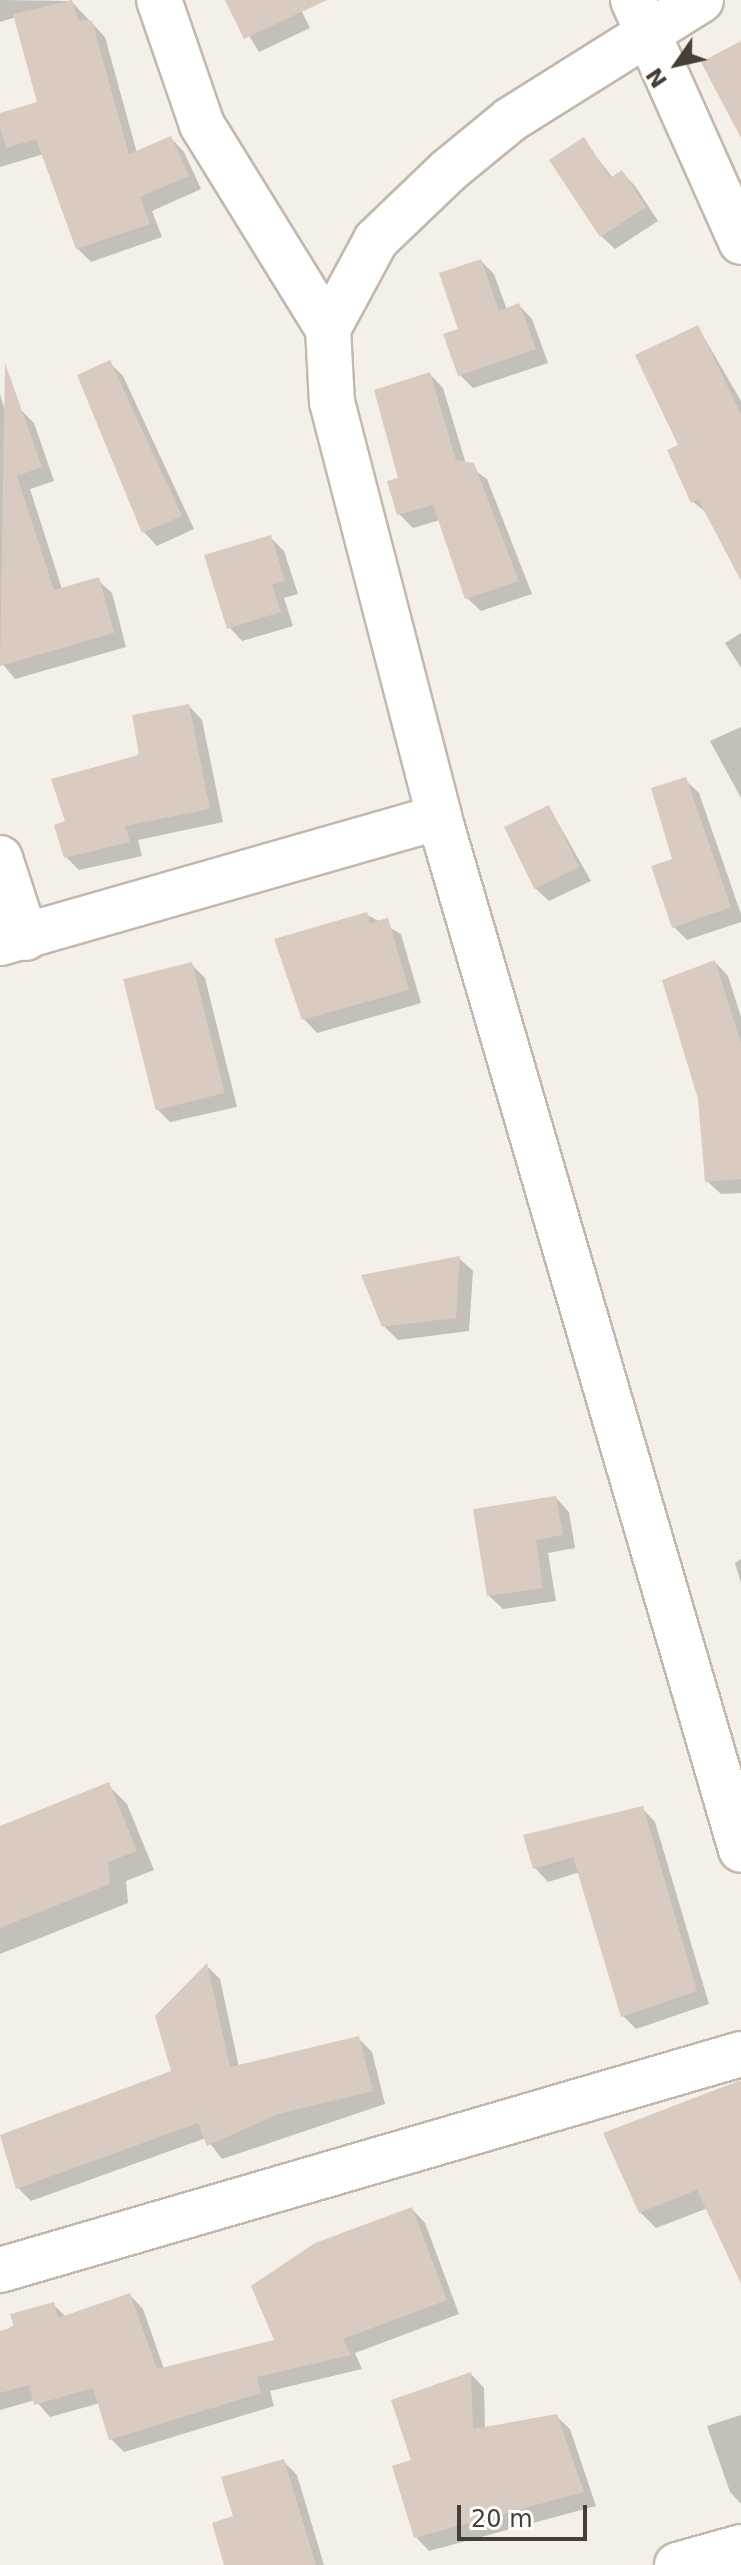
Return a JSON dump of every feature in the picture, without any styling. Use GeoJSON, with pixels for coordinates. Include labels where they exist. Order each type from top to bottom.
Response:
{"type":"FeatureCollection","features":[{"type":"Feature","properties":{"kind":"street"},"geometry":{"type":"LineString","coordinates":[[159,0],[202,125],[328,329],[332,402],[439,817],[741,1850]]}},
{"type":"Feature","properties":{"kind":"street"},"geometry":{"type":"LineString","coordinates":[[328,329],[376,240],[448,171],[640,15],[701,0]]}},
{"type":"Feature","properties":{"kind":"street"},"geometry":{"type":"LineString","coordinates":[[640,15],[741,242]]}},
{"type":"Feature","properties":{"kind":"street"},"geometry":{"type":"LineString","coordinates":[[0,858],[13,940],[439,817]]}},
{"type":"Feature","properties":{"kind":"street"},"geometry":{"type":"LineString","coordinates":[[0,2270],[741,2054]]}},
{"type":"Feature","properties":{"kind":"street"},"geometry":{"type":"LineString","coordinates":[[677,2565],[741,2547]]}},
{"type":"Feature","properties":{"kind":"building"},"geometry":{"type":"Polygon","coordinates":[[[72,0],[78,20],[92,21],[129,154],[171,136],[189,176],[140,197],[150,224],[76,249],[36,139],[6,148],[0,127],[0,113],[37,102],[13,14],[72,0]]]}},
{"type":"Feature","properties":{"kind":"building"},"geometry":{"type":"Polygon","coordinates":[[[225,0],[327,0],[244,39],[225,0]]]}},
{"type":"Feature","properties":{"kind":"building"},"geometry":{"type":"Polygon","coordinates":[[[741,41],[741,138],[701,62],[741,41]]]}},
{"type":"Feature","properties":{"kind":"building"},"geometry":{"type":"Polygon","coordinates":[[[584,137],[610,178],[622,170],[646,207],[600,237],[549,160],[584,137]]]}},
{"type":"Feature","properties":{"kind":"building"},"geometry":{"type":"Polygon","coordinates":[[[481,259],[499,311],[519,303],[536,349],[458,376],[443,334],[458,329],[439,273],[481,259]]]}},
{"type":"Feature","properties":{"kind":"building"},"geometry":{"type":"Polygon","coordinates":[[[698,325],[741,414],[741,581],[698,499],[691,503],[667,450],[678,445],[635,355],[698,325]]]}},
{"type":"Feature","properties":{"kind":"building"},"geometry":{"type":"Polygon","coordinates":[[[110,360],[182,516],[142,533],[77,375],[110,360]]]}},
{"type":"Feature","properties":{"kind":"building"},"geometry":{"type":"Polygon","coordinates":[[[5,363],[42,467],[17,476],[54,590],[99,577],[114,633],[0,666],[5,363]]]}},
{"type":"Feature","properties":{"kind":"building"},"geometry":{"type":"Polygon","coordinates":[[[430,372],[456,460],[474,463],[519,581],[465,599],[433,505],[397,515],[387,481],[398,478],[374,390],[430,372]]]}},
{"type":"Feature","properties":{"kind":"building"},"geometry":{"type":"Polygon","coordinates":[[[271,535],[285,581],[272,585],[281,612],[227,629],[204,555],[271,535]]]}},
{"type":"Feature","properties":{"kind":"building"},"geometry":{"type":"Polygon","coordinates":[[[189,704],[210,809],[125,826],[130,842],[64,858],[54,825],[65,821],[51,779],[139,755],[132,715],[189,704]]]}},
{"type":"Feature","properties":{"kind":"building"},"geometry":{"type":"Polygon","coordinates":[[[686,777],[731,907],[672,928],[651,866],[672,859],[651,788],[686,777]]]}},
{"type":"Feature","properties":{"kind":"building"},"geometry":{"type":"Polygon","coordinates":[[[549,805],[579,867],[534,889],[504,827],[549,805]]]}},
{"type":"Feature","properties":{"kind":"building"},"geometry":{"type":"Polygon","coordinates":[[[367,912],[370,923],[388,918],[409,990],[302,1020],[274,939],[367,912]]]}},
{"type":"Feature","properties":{"kind":"building"},"geometry":{"type":"Polygon","coordinates":[[[715,960],[741,1043],[741,1179],[705,1182],[698,1099],[662,980],[715,960]]]}},
{"type":"Feature","properties":{"kind":"building"},"geometry":{"type":"Polygon","coordinates":[[[192,962],[225,1093],[156,1110],[123,979],[192,962]]]}},
{"type":"Feature","properties":{"kind":"building"},"geometry":{"type":"Polygon","coordinates":[[[460,1256],[456,1318],[382,1327],[361,1275],[460,1256]]]}},
{"type":"Feature","properties":{"kind":"building"},"geometry":{"type":"Polygon","coordinates":[[[556,1496],[563,1535],[536,1540],[543,1588],[487,1596],[473,1509],[556,1496]]]}},
{"type":"Feature","properties":{"kind":"building"},"geometry":{"type":"Polygon","coordinates":[[[109,1782],[137,1851],[108,1862],[110,1884],[0,1928],[0,1826],[109,1782]]]}},
{"type":"Feature","properties":{"kind":"building"},"geometry":{"type":"Polygon","coordinates":[[[643,1806],[697,1991],[621,2017],[573,1857],[533,1869],[523,1835],[643,1806]]]}},
{"type":"Feature","properties":{"kind":"building"},"geometry":{"type":"Polygon","coordinates":[[[207,1963],[230,2067],[359,2036],[373,2091],[278,2114],[207,2146],[198,2123],[16,2189],[0,2135],[171,2071],[155,2016],[207,1963]]]}},
{"type":"Feature","properties":{"kind":"building"},"geometry":{"type":"Polygon","coordinates":[[[741,2080],[741,2284],[697,2190],[639,2213],[603,2133],[741,2080]]]}},
{"type":"Feature","properties":{"kind":"building"},"geometry":{"type":"Polygon","coordinates":[[[412,2207],[447,2300],[343,2339],[351,2355],[257,2377],[261,2393],[109,2440],[93,2388],[34,2405],[29,2385],[0,2393],[0,2331],[14,2327],[10,2314],[54,2302],[58,2318],[130,2293],[157,2369],[274,2340],[251,2286],[315,2243],[412,2207]]]}},
{"type":"Feature","properties":{"kind":"building"},"geometry":{"type":"Polygon","coordinates":[[[471,2372],[473,2429],[557,2414],[584,2492],[414,2538],[392,2466],[411,2460],[391,2400],[471,2372]]]}},
{"type":"Feature","properties":{"kind":"building"},"geometry":{"type":"Polygon","coordinates":[[[284,2459],[316,2565],[224,2565],[212,2523],[233,2516],[221,2477],[284,2459]]]}}]}
